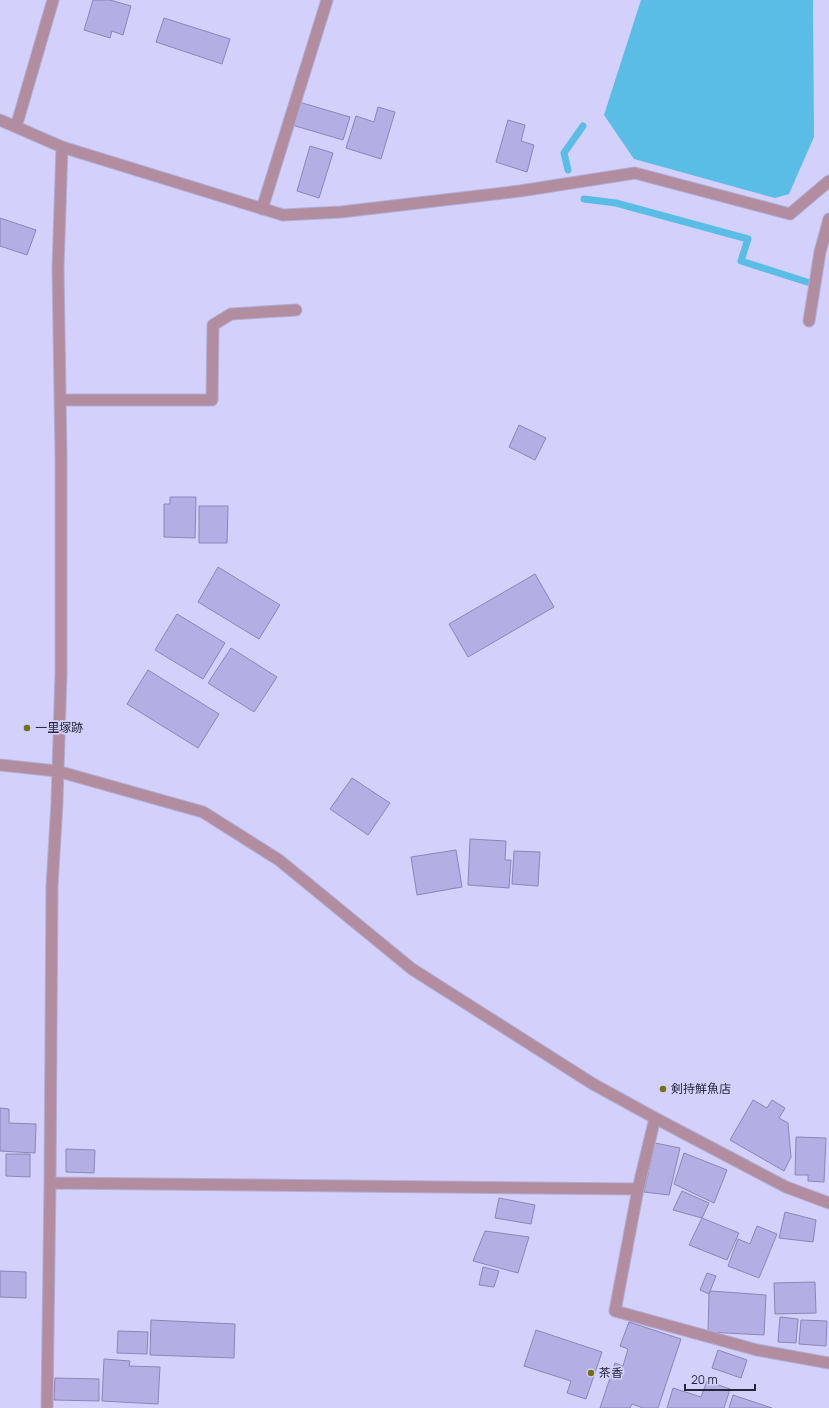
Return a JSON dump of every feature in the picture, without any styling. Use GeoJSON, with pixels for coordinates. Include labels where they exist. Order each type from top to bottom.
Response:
{"type":"FeatureCollection","features":[{"type":"Feature","properties":{"kind":"street"},"geometry":{"type":"LineString","coordinates":[[16,127],[53,0]]}},
{"type":"Feature","properties":{"kind":"street"},"geometry":{"type":"LineString","coordinates":[[262,209],[328,0]]}},
{"type":"Feature","properties":{"kind":"street"},"geometry":{"type":"LineString","coordinates":[[0,120],[62,147],[284,215],[341,212],[520,191],[635,173],[790,214],[829,181]]}},
{"type":"Feature","properties":{"kind":"street"},"geometry":{"type":"LineString","coordinates":[[47,1408],[52,886],[57,803],[61,673],[58,268],[62,147]]}},
{"type":"Feature","properties":{"kind":"street"},"geometry":{"type":"LineString","coordinates":[[809,321],[820,252],[829,219]]}},
{"type":"Feature","properties":{"kind":"street"},"geometry":{"type":"LineString","coordinates":[[60,400],[212,400],[213,325],[231,314],[296,310]]}},
{"type":"Feature","properties":{"kind":"street"},"geometry":{"type":"LineString","coordinates":[[0,765],[57,770],[203,812],[279,860],[412,969],[593,1084],[786,1186],[829,1203]]}},
{"type":"Feature","properties":{"kind":"street"},"geometry":{"type":"LineString","coordinates":[[655,1118],[638,1189],[615,1311],[757,1350],[829,1363]]}},
{"type":"Feature","properties":{"kind":"street"},"geometry":{"type":"LineString","coordinates":[[50,1183],[638,1189]]}},
{"type":"Feature","properties":{"kind":"water"},"geometry":{"type":"Polygon","coordinates":[[[641,0],[813,0],[814,137],[789,194],[775,198],[634,159],[604,115],[641,0]]]}},
{"type":"Feature","properties":{"kind":"building"},"geometry":{"type":"Polygon","coordinates":[[[93,0],[110,0],[131,6],[123,35],[112,31],[110,38],[84,30],[93,0]]]}},
{"type":"Feature","properties":{"kind":"building"},"geometry":{"type":"Polygon","coordinates":[[[164,18],[230,39],[222,64],[156,42],[164,18]]]}},
{"type":"Feature","properties":{"kind":"building"},"geometry":{"type":"Polygon","coordinates":[[[299,102],[350,117],[343,140],[292,125],[299,102]]]}},
{"type":"Feature","properties":{"kind":"building"},"geometry":{"type":"Polygon","coordinates":[[[378,107],[395,112],[381,159],[346,148],[356,116],[374,122],[378,107]]]}},
{"type":"Feature","properties":{"kind":"building"},"geometry":{"type":"Polygon","coordinates":[[[508,120],[525,125],[521,141],[534,145],[527,172],[496,162],[508,120]]]}},
{"type":"Feature","properties":{"kind":"building"},"geometry":{"type":"Polygon","coordinates":[[[310,146],[333,153],[319,198],[297,191],[310,146]]]}},
{"type":"Feature","properties":{"kind":"building"},"geometry":{"type":"Polygon","coordinates":[[[0,218],[36,230],[27,255],[0,246],[0,218]]]}},
{"type":"Feature","properties":{"kind":"building"},"geometry":{"type":"Polygon","coordinates":[[[519,425],[546,438],[535,460],[509,447],[519,425]]]}},
{"type":"Feature","properties":{"kind":"building"},"geometry":{"type":"Polygon","coordinates":[[[170,497],[196,497],[195,538],[164,537],[164,504],[170,504],[170,497]]]}},
{"type":"Feature","properties":{"kind":"building"},"geometry":{"type":"Polygon","coordinates":[[[199,506],[228,506],[227,543],[199,543],[199,506]]]}},
{"type":"Feature","properties":{"kind":"building"},"geometry":{"type":"Polygon","coordinates":[[[218,567],[280,605],[259,639],[198,602],[218,567]]]}},
{"type":"Feature","properties":{"kind":"building"},"geometry":{"type":"Polygon","coordinates":[[[535,574],[554,607],[468,657],[449,624],[535,574]]]}},
{"type":"Feature","properties":{"kind":"building"},"geometry":{"type":"Polygon","coordinates":[[[177,614],[225,643],[203,679],[155,650],[177,614]]]}},
{"type":"Feature","properties":{"kind":"building"},"geometry":{"type":"Polygon","coordinates":[[[231,648],[277,677],[254,712],[208,683],[231,648]]]}},
{"type":"Feature","properties":{"kind":"building"},"geometry":{"type":"Polygon","coordinates":[[[148,670],[219,714],[198,748],[127,704],[148,670]]]}},
{"type":"Feature","properties":{"kind":"building"},"geometry":{"type":"Polygon","coordinates":[[[352,778],[390,803],[368,835],[330,809],[352,778]]]}},
{"type":"Feature","properties":{"kind":"building"},"geometry":{"type":"Polygon","coordinates":[[[470,839],[506,841],[505,860],[511,860],[509,888],[468,885],[470,839]]]}},
{"type":"Feature","properties":{"kind":"building"},"geometry":{"type":"Polygon","coordinates":[[[456,850],[462,887],[417,895],[411,857],[456,850]]]}},
{"type":"Feature","properties":{"kind":"building"},"geometry":{"type":"Polygon","coordinates":[[[514,851],[540,852],[538,886],[512,884],[514,851]]]}},
{"type":"Feature","properties":{"kind":"building"},"geometry":{"type":"Polygon","coordinates":[[[753,1100],[767,1108],[772,1100],[785,1108],[779,1118],[788,1123],[791,1157],[784,1171],[730,1140],[753,1100]]]}},
{"type":"Feature","properties":{"kind":"building"},"geometry":{"type":"Polygon","coordinates":[[[0,1108],[9,1109],[9,1123],[36,1124],[35,1153],[0,1151],[0,1108]]]}},
{"type":"Feature","properties":{"kind":"building"},"geometry":{"type":"Polygon","coordinates":[[[796,1137],[826,1138],[824,1182],[808,1181],[808,1175],[795,1175],[796,1137]]]}},
{"type":"Feature","properties":{"kind":"building"},"geometry":{"type":"Polygon","coordinates":[[[655,1143],[680,1148],[669,1195],[644,1192],[655,1143]]]}},
{"type":"Feature","properties":{"kind":"building"},"geometry":{"type":"Polygon","coordinates":[[[66,1149],[95,1150],[94,1173],[66,1172],[66,1149]]]}},
{"type":"Feature","properties":{"kind":"building"},"geometry":{"type":"Polygon","coordinates":[[[684,1153],[727,1170],[714,1203],[674,1184],[684,1153]]]}},
{"type":"Feature","properties":{"kind":"building"},"geometry":{"type":"Polygon","coordinates":[[[6,1154],[30,1154],[30,1177],[6,1176],[6,1154]]]}},
{"type":"Feature","properties":{"kind":"building"},"geometry":{"type":"Polygon","coordinates":[[[682,1191],[709,1203],[702,1218],[673,1210],[682,1191]]]}},
{"type":"Feature","properties":{"kind":"building"},"geometry":{"type":"Polygon","coordinates":[[[499,1198],[535,1205],[531,1224],[495,1218],[499,1198]]]}},
{"type":"Feature","properties":{"kind":"building"},"geometry":{"type":"Polygon","coordinates":[[[785,1212],[816,1220],[813,1242],[779,1238],[785,1212]]]}},
{"type":"Feature","properties":{"kind":"building"},"geometry":{"type":"Polygon","coordinates":[[[702,1218],[739,1233],[727,1260],[689,1245],[702,1218]]]}},
{"type":"Feature","properties":{"kind":"building"},"geometry":{"type":"Polygon","coordinates":[[[757,1226],[777,1234],[759,1278],[728,1266],[738,1239],[750,1244],[757,1226]]]}},
{"type":"Feature","properties":{"kind":"building"},"geometry":{"type":"Polygon","coordinates":[[[485,1231],[529,1237],[518,1273],[473,1261],[485,1231]]]}},
{"type":"Feature","properties":{"kind":"building"},"geometry":{"type":"Polygon","coordinates":[[[483,1267],[499,1271],[494,1287],[479,1285],[483,1267]]]}},
{"type":"Feature","properties":{"kind":"building"},"geometry":{"type":"Polygon","coordinates":[[[0,1271],[26,1272],[26,1298],[0,1297],[0,1271]]]}},
{"type":"Feature","properties":{"kind":"building"},"geometry":{"type":"Polygon","coordinates":[[[707,1273],[716,1276],[709,1294],[700,1290],[707,1273]]]}},
{"type":"Feature","properties":{"kind":"building"},"geometry":{"type":"Polygon","coordinates":[[[815,1282],[816,1313],[775,1314],[774,1283],[815,1282]]]}},
{"type":"Feature","properties":{"kind":"building"},"geometry":{"type":"Polygon","coordinates":[[[711,1291],[766,1295],[764,1335],[708,1332],[709,1294],[711,1291]]]}},
{"type":"Feature","properties":{"kind":"building"},"geometry":{"type":"Polygon","coordinates":[[[780,1317],[798,1319],[796,1343],[778,1342],[780,1317]]]}},
{"type":"Feature","properties":{"kind":"building"},"geometry":{"type":"Polygon","coordinates":[[[151,1320],[235,1324],[234,1358],[150,1355],[151,1320]]]}},
{"type":"Feature","properties":{"kind":"building"},"geometry":{"type":"Polygon","coordinates":[[[801,1320],[827,1321],[826,1346],[799,1344],[801,1320]]]}},
{"type":"Feature","properties":{"kind":"building"},"geometry":{"type":"Polygon","coordinates":[[[629,1322],[681,1339],[658,1408],[643,1408],[632,1404],[630,1408],[600,1408],[615,1363],[623,1366],[628,1349],[620,1346],[629,1322]]]}},
{"type":"Feature","properties":{"kind":"building"},"geometry":{"type":"Polygon","coordinates":[[[536,1330],[602,1352],[586,1399],[567,1393],[571,1381],[524,1366],[536,1330]]]}},
{"type":"Feature","properties":{"kind":"building"},"geometry":{"type":"Polygon","coordinates":[[[118,1331],[148,1332],[147,1354],[117,1353],[118,1331]]]}},
{"type":"Feature","properties":{"kind":"building"},"geometry":{"type":"Polygon","coordinates":[[[718,1350],[747,1360],[741,1378],[712,1368],[718,1350]]]}},
{"type":"Feature","properties":{"kind":"building"},"geometry":{"type":"Polygon","coordinates":[[[104,1359],[130,1361],[129,1366],[160,1367],[158,1404],[102,1401],[104,1359]]]}},
{"type":"Feature","properties":{"kind":"building"},"geometry":{"type":"Polygon","coordinates":[[[55,1378],[99,1379],[99,1401],[54,1400],[55,1378]]]}},
{"type":"Feature","properties":{"kind":"building"},"geometry":{"type":"Polygon","coordinates":[[[707,1381],[730,1389],[724,1408],[667,1408],[673,1388],[701,1397],[707,1381]]]}},
{"type":"Feature","properties":{"kind":"building"},"geometry":{"type":"Polygon","coordinates":[[[733,1395],[772,1408],[729,1408],[733,1395]]]}},
{"type":"Feature","properties":{"kind":"waterway"},"geometry":{"type":"LineString","coordinates":[[568,170],[564,153],[583,126]]}},
{"type":"Feature","properties":{"kind":"waterway"},"geometry":{"type":"LineString","coordinates":[[584,199],[616,203],[748,239],[741,261],[807,282]]}},
{"type":"Feature","properties":{"kind":"place","name":"一里塚跡"},"geometry":{"type":"Point","coordinates":[27,728]}},
{"type":"Feature","properties":{"kind":"place","name":"剣持鮮魚店"},"geometry":{"type":"Point","coordinates":[663,1089]}},
{"type":"Feature","properties":{"kind":"place","name":"茶香"},"geometry":{"type":"Point","coordinates":[591,1373]}}]}
